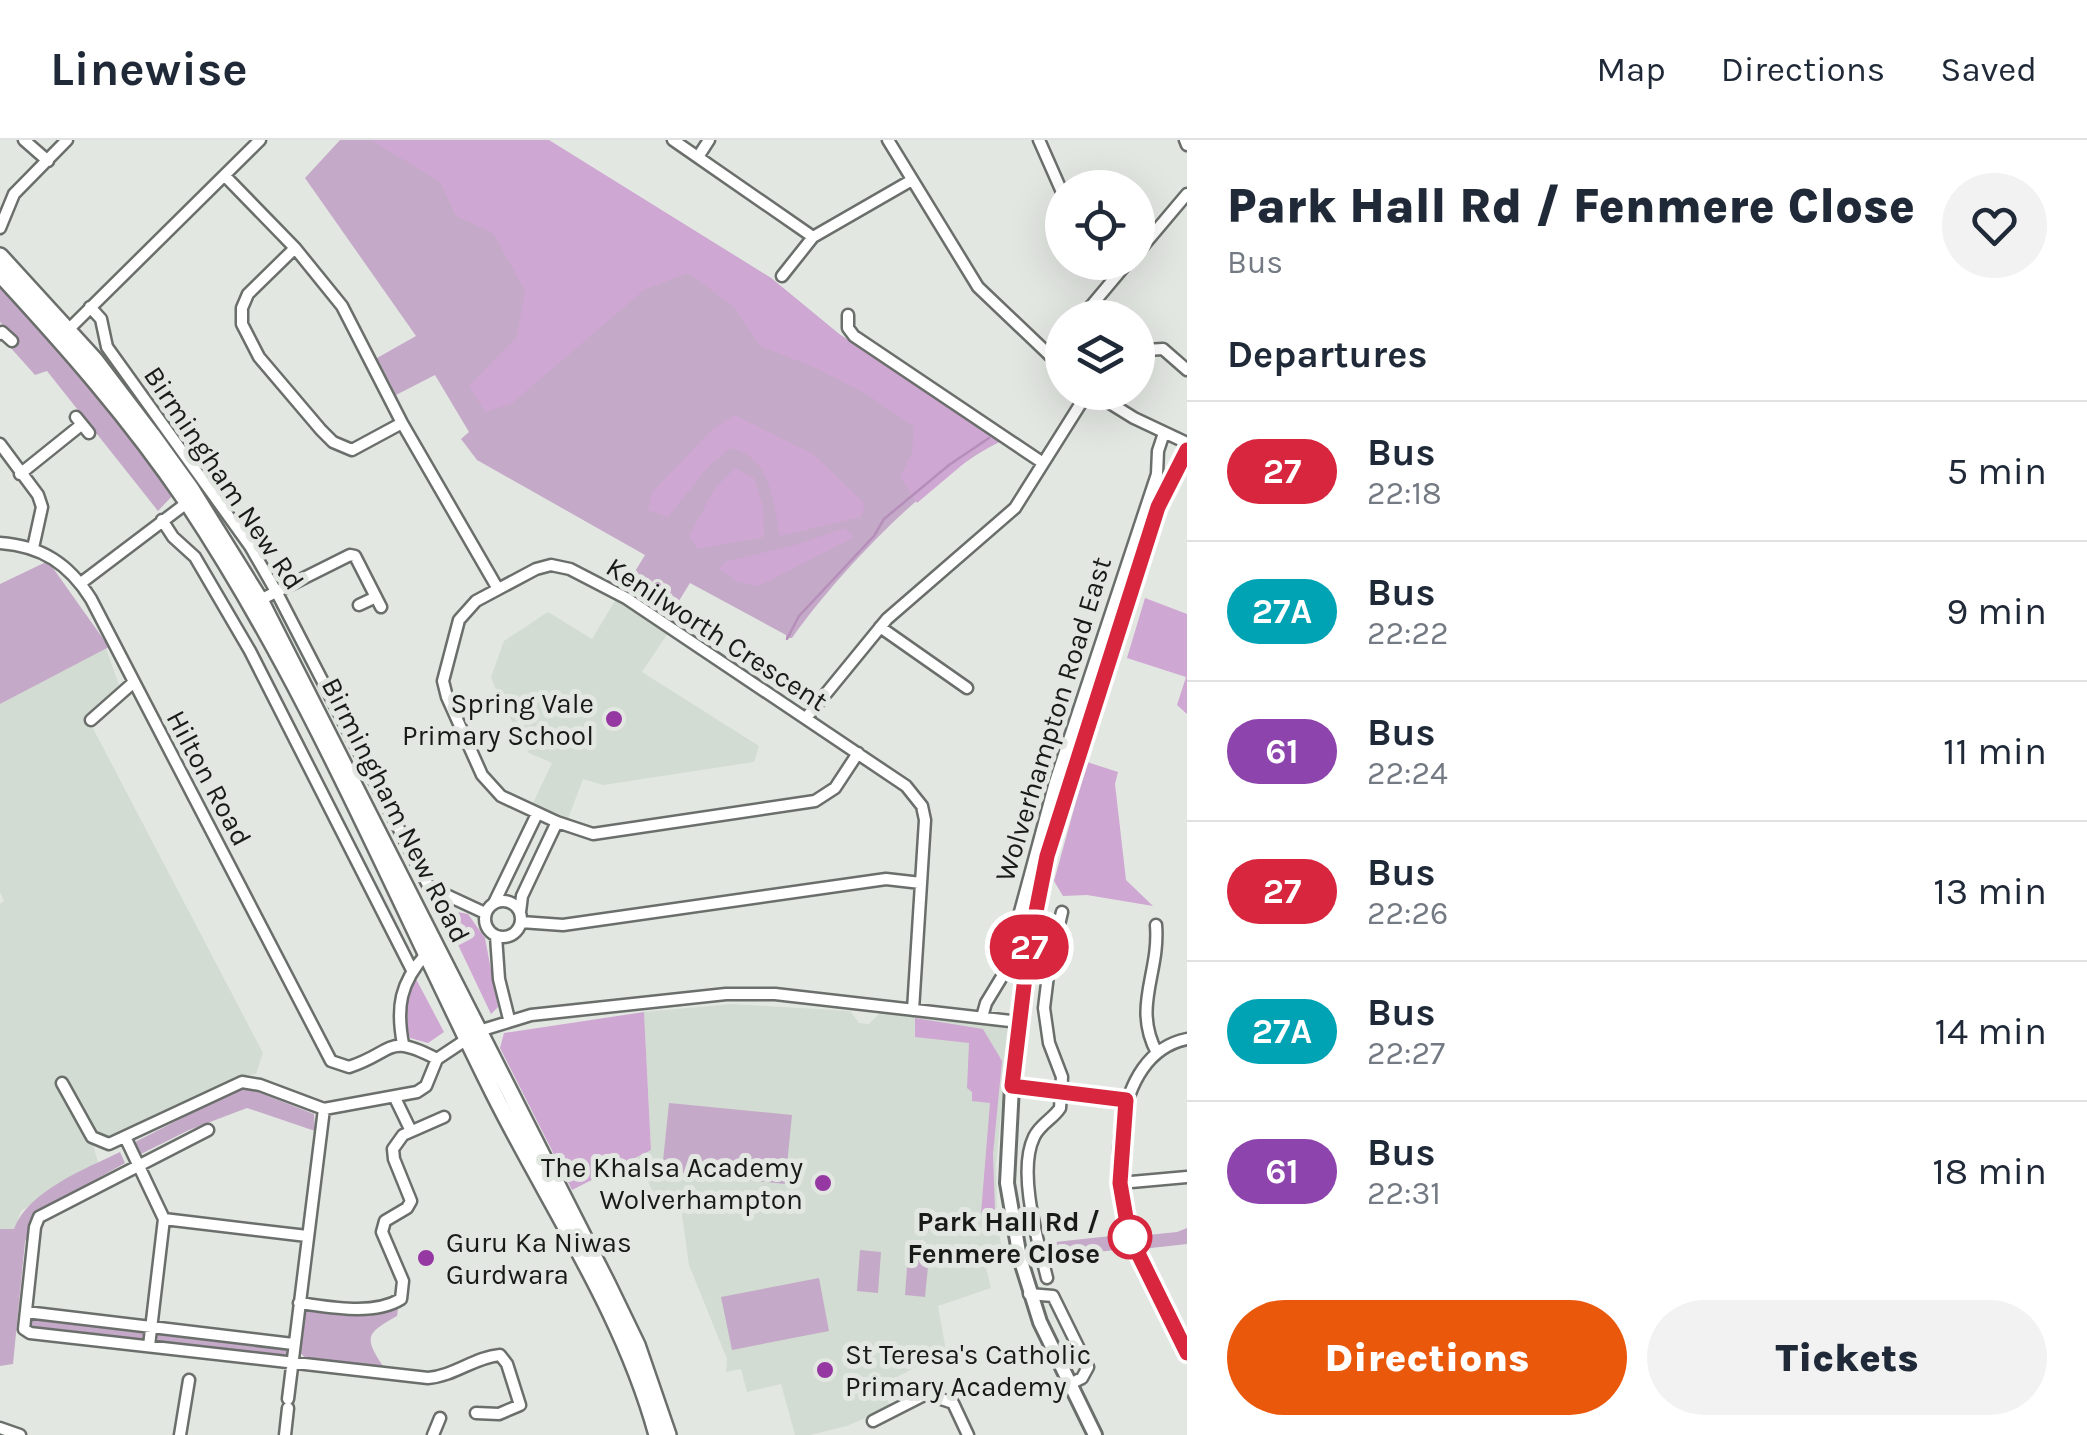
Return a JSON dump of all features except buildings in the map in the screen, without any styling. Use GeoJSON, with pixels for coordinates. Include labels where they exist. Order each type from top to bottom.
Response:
{"type":"FeatureCollection","features":[{"type":"Feature","properties":{"kind":"highway","name":"Birmingham New Road"},"geometry":{"type":"LineString","coordinates":[[0,256],[152,435],[191,499],[276,652],[426,954],[637,1345],[668,1435]]}},
{"type":"Feature","properties":{"kind":"highway","name":"Birmingham New Road"},"geometry":{"type":"LineString","coordinates":[[0,274],[64,333]]}},
{"type":"Feature","properties":{"kind":"highway","name":"Birmingham New Road"},"geometry":{"type":"LineString","coordinates":[[191,499],[260,600],[615,1325],[657,1435]]}},
{"type":"Feature","properties":{"kind":"main road","name":"Wolverhampton Road East"},"geometry":{"type":"LineString","coordinates":[[1096,1435],[1030,1294],[1012,1220],[1007,1183],[1012,1086],[1036,905],[1062,804],[1158,507],[1187,446]]}},
{"type":"Feature","properties":{"kind":"street"},"geometry":{"type":"LineString","coordinates":[[24,140],[48,161]]}},
{"type":"Feature","properties":{"kind":"street"},"geometry":{"type":"LineString","coordinates":[[0,228],[2,213],[14,194],[67,140]]}},
{"type":"Feature","properties":{"kind":"street"},"geometry":{"type":"LineString","coordinates":[[64,333],[260,140]]}},
{"type":"Feature","properties":{"kind":"street"},"geometry":{"type":"LineString","coordinates":[[672,140],[813,237]]}},
{"type":"Feature","properties":{"kind":"street"},"geometry":{"type":"LineString","coordinates":[[698,158],[709,140]]}},
{"type":"Feature","properties":{"kind":"street"},"geometry":{"type":"LineString","coordinates":[[888,140],[978,287],[1045,351]]}},
{"type":"Feature","properties":{"kind":"street"},"geometry":{"type":"LineString","coordinates":[[1039,140],[1052,170]]}},
{"type":"Feature","properties":{"kind":"street"},"geometry":{"type":"LineString","coordinates":[[226,177],[295,248],[342,306],[402,424],[498,589]]}},
{"type":"Feature","properties":{"kind":"street"},"geometry":{"type":"LineString","coordinates":[[782,276],[813,237],[912,180]]}},
{"type":"Feature","properties":{"kind":"street"},"geometry":{"type":"LineString","coordinates":[[1155,232],[1187,194]]}},
{"type":"Feature","properties":{"kind":"street"},"geometry":{"type":"LineString","coordinates":[[295,248],[248,294],[242,308],[245,336],[332,442],[352,450],[402,424]]}},
{"type":"Feature","properties":{"kind":"street"},"geometry":{"type":"LineString","coordinates":[[1096,300],[1113,280]]}},
{"type":"Feature","properties":{"kind":"street","name":"Birmingham New Rd"},"geometry":{"type":"LineString","coordinates":[[90,308],[100,319],[106,347],[250,546],[278,592],[429,887],[489,908]]}},
{"type":"Feature","properties":{"kind":"street"},"geometry":{"type":"LineString","coordinates":[[848,314],[848,328],[854,336],[1043,463]]}},
{"type":"Feature","properties":{"kind":"street"},"geometry":{"type":"LineString","coordinates":[[0,334],[12,341]]}},
{"type":"Feature","properties":{"kind":"street"},"geometry":{"type":"LineString","coordinates":[[1155,350],[1164,349],[1187,370]]}},
{"type":"Feature","properties":{"kind":"street"},"geometry":{"type":"LineString","coordinates":[[806,718],[880,627],[1006,518],[1078,410]]}},
{"type":"Feature","properties":{"kind":"street"},"geometry":{"type":"LineString","coordinates":[[1129,410],[1187,446]]}},
{"type":"Feature","properties":{"kind":"street"},"geometry":{"type":"LineString","coordinates":[[20,474],[82,425]]}},
{"type":"Feature","properties":{"kind":"street","name":"Wolverhampton Road East"},"geometry":{"type":"LineString","coordinates":[[982,1017],[1003,975],[1055,782],[1157,474],[1164,433]]}},
{"type":"Feature","properties":{"kind":"street"},"geometry":{"type":"LineString","coordinates":[[0,444],[42,506],[33,548]]}},
{"type":"Feature","properties":{"kind":"street"},"geometry":{"type":"LineString","coordinates":[[81,582],[191,499]]}},
{"type":"Feature","properties":{"kind":"street"},"geometry":{"type":"LineString","coordinates":[[162,520],[195,556],[250,652],[412,970]]}},
{"type":"Feature","properties":{"kind":"street","name":"Hilton Road"},"geometry":{"type":"LineString","coordinates":[[0,543],[33,548],[62,564],[81,582],[331,1061],[349,1067],[394,1044],[403,1044]]}},
{"type":"Feature","properties":{"kind":"street"},"geometry":{"type":"LineString","coordinates":[[260,600],[350,555],[360,564],[378,602],[359,605]]}},
{"type":"Feature","properties":{"kind":"street","name":"Kenilworth Crescent"},"geometry":{"type":"LineString","coordinates":[[858,754],[831,792],[807,803],[586,833],[537,814],[488,785],[446,696],[443,681],[462,614],[476,601],[543,567],[570,568],[626,598],[906,786],[922,806],[925,820],[921,883]]}},
{"type":"Feature","properties":{"kind":"street"},"geometry":{"type":"LineString","coordinates":[[880,627],[967,688]]}},
{"type":"Feature","properties":{"kind":"street"},"geometry":{"type":"LineString","coordinates":[[91,720],[134,682]]}},
{"type":"Feature","properties":{"kind":"street"},"geometry":{"type":"LineString","coordinates":[[537,814],[500,894],[489,908],[486,928],[496,936],[511,936],[520,917],[522,896],[557,822]]}},
{"type":"Feature","properties":{"kind":"street"},"geometry":{"type":"LineString","coordinates":[[489,908],[509,902],[520,917],[563,925],[886,879],[921,883],[913,1010]]}},
{"type":"Feature","properties":{"kind":"street"},"geometry":{"type":"LineString","coordinates":[[1047,1278],[1034,1220],[1028,1159],[1037,1131],[1058,1113],[1062,1092],[1062,1077],[1049,1043],[1044,1008],[1048,967],[1064,929],[1062,912]]}},
{"type":"Feature","properties":{"kind":"street"},"geometry":{"type":"LineString","coordinates":[[1156,925],[1158,952],[1146,1004],[1146,1029],[1157,1052]]}},
{"type":"Feature","properties":{"kind":"street"},"geometry":{"type":"LineString","coordinates":[[496,936],[499,980],[510,1019]]}},
{"type":"Feature","properties":{"kind":"street"},"geometry":{"type":"LineString","coordinates":[[426,954],[412,970],[398,1004],[403,1044],[437,1059]]}},
{"type":"Feature","properties":{"kind":"street"},"geometry":{"type":"LineString","coordinates":[[62,1083],[92,1137],[109,1144],[242,1082],[324,1109],[395,1098],[426,1086],[437,1059],[473,1035],[510,1019],[726,994],[775,994],[1020,1022]]}},
{"type":"Feature","properties":{"kind":"street"},"geometry":{"type":"LineString","coordinates":[[1187,1040],[1157,1052],[1136,1077],[1126,1100],[1120,1183],[1132,1243],[1187,1354]]}},
{"type":"Feature","properties":{"kind":"street"},"geometry":{"type":"LineString","coordinates":[[1012,1086],[1126,1100]]}},
{"type":"Feature","properties":{"kind":"street"},"geometry":{"type":"LineString","coordinates":[[395,1098],[411,1131]]}},
{"type":"Feature","properties":{"kind":"street"},"geometry":{"type":"LineString","coordinates":[[285,1435],[324,1109]]}},
{"type":"Feature","properties":{"kind":"street"},"geometry":{"type":"LineString","coordinates":[[299,1303],[346,1309],[392,1305],[402,1300],[404,1281],[382,1232],[385,1222],[411,1201],[393,1154],[397,1139],[444,1117]]}},
{"type":"Feature","properties":{"kind":"street"},"geometry":{"type":"LineString","coordinates":[[208,1130],[36,1220],[24,1329],[388,1374],[442,1377],[500,1355],[520,1405],[499,1414],[476,1413]]}},
{"type":"Feature","properties":{"kind":"street"},"geometry":{"type":"LineString","coordinates":[[125,1138],[164,1219],[149,1346]]}},
{"type":"Feature","properties":{"kind":"street"},"geometry":{"type":"LineString","coordinates":[[1120,1183],[1187,1177]]}},
{"type":"Feature","properties":{"kind":"street"},"geometry":{"type":"LineString","coordinates":[[164,1219],[307,1236]]}},
{"type":"Feature","properties":{"kind":"street"},"geometry":{"type":"LineString","coordinates":[[1030,1294],[1052,1296],[1088,1367],[1082,1378],[1070,1384]]}},
{"type":"Feature","properties":{"kind":"street"},"geometry":{"type":"LineString","coordinates":[[26,1312],[293,1344]]}},
{"type":"Feature","properties":{"kind":"street"},"geometry":{"type":"LineString","coordinates":[[387,1388],[388,1374]]}},
{"type":"Feature","properties":{"kind":"street"},"geometry":{"type":"LineString","coordinates":[[180,1435],[189,1380]]}},
{"type":"Feature","properties":{"kind":"street"},"geometry":{"type":"LineString","coordinates":[[873,1421],[926,1394],[953,1403],[968,1435]]}},
{"type":"Feature","properties":{"kind":"street"},"geometry":{"type":"LineString","coordinates":[[433,1435],[440,1418]]}},
{"type":"Feature","properties":{"kind":"street"},"geometry":{"type":"LineString","coordinates":[[0,1428],[20,1435]]}},
{"type":"Feature","properties":{"kind":"shaded area"},"geometry":{"type":"Polygon","coordinates":[[[340,140],[547,140],[771,278],[839,334],[999,442],[943,479],[886,529],[792,638],[690,583],[669,617],[623,591],[645,555],[477,460],[461,439],[469,432],[435,375],[396,395],[377,358],[416,336],[305,178],[340,140]]]}},
{"type":"Feature","properties":{"kind":"shaded area"},"geometry":{"type":"Polygon","coordinates":[[[371,140],[549,140],[771,278],[839,334],[999,442],[975,454],[917,503],[900,477],[912,453],[914,427],[868,395],[814,367],[760,346],[733,306],[688,273],[644,290],[511,404],[485,412],[469,386],[517,337],[525,291],[493,233],[456,216],[440,182],[371,140]]]}},
{"type":"Feature","properties":{"kind":"shaded area"},"geometry":{"type":"Polygon","coordinates":[[[0,285],[79,377],[95,388],[174,494],[158,511],[47,371],[35,375],[10,347],[17,339],[0,322],[0,285]]]}},
{"type":"Feature","properties":{"kind":"shaded area"},"geometry":{"type":"Polygon","coordinates":[[[734,415],[813,454],[865,504],[861,517],[780,536],[772,495],[762,471],[744,453],[730,448],[707,468],[668,517],[648,510],[652,492],[715,427],[734,415]]]}},
{"type":"Feature","properties":{"kind":"shaded area"},"geometry":{"type":"Polygon","coordinates":[[[735,468],[754,478],[763,506],[764,537],[697,549],[689,536],[715,488],[735,468]]]}},
{"type":"Feature","properties":{"kind":"shaded area"},"geometry":{"type":"Polygon","coordinates":[[[845,528],[854,537],[759,586],[738,582],[719,569],[725,562],[845,528]]]}},
{"type":"Feature","properties":{"kind":"shaded area"},"geometry":{"type":"Polygon","coordinates":[[[48,561],[109,647],[0,704],[0,584],[48,561]]]}},
{"type":"Feature","properties":{"kind":"shaded area"},"geometry":{"type":"Polygon","coordinates":[[[1145,598],[1187,614],[1187,714],[1177,705],[1186,677],[1127,658],[1145,598]]]}},
{"type":"Feature","properties":{"kind":"shaded area","name":"Spring Vale Primary School"},"geometry":{"type":"Polygon","coordinates":[[[616,599],[668,633],[642,672],[759,746],[754,762],[603,785],[583,779],[568,819],[533,803],[552,763],[529,753],[491,677],[504,641],[548,612],[592,639],[616,599]]]}},
{"type":"Feature","properties":{"kind":"shaded area"},"geometry":{"type":"Polygon","coordinates":[[[106,648],[119,685],[86,715],[263,1053],[256,1074],[236,1077],[93,1145],[98,1162],[21,1211],[14,1230],[0,1229],[0,904],[4,901],[0,892],[0,704],[106,648]]]}},
{"type":"Feature","properties":{"kind":"shaded area"},"geometry":{"type":"Polygon","coordinates":[[[1087,762],[1118,772],[1115,784],[1126,880],[1153,906],[1087,895],[1063,896],[1054,881],[1087,762]]]}},
{"type":"Feature","properties":{"kind":"shaded area"},"geometry":{"type":"Polygon","coordinates":[[[441,909],[468,914],[485,938],[498,1007],[491,1014],[441,909]]]}},
{"type":"Feature","properties":{"kind":"shaded area"},"geometry":{"type":"Polygon","coordinates":[[[415,977],[444,1032],[428,1043],[410,1038],[408,1030],[407,999],[415,977]]]}},
{"type":"Feature","properties":{"kind":"shaded area","name":"The Khalsa Academy Wolverhampton"},"geometry":{"type":"Polygon","coordinates":[[[732,1004],[850,1011],[859,1023],[869,1024],[880,1013],[1009,1027],[996,1165],[997,1221],[1003,1255],[985,1263],[991,1288],[938,1306],[946,1351],[880,1386],[891,1407],[847,1426],[810,1435],[795,1435],[781,1384],[747,1392],[741,1369],[726,1372],[727,1359],[689,1265],[679,1194],[657,1201],[637,1158],[651,1149],[644,1012],[732,1004]]]}},
{"type":"Feature","properties":{"kind":"shaded area"},"geometry":{"type":"Polygon","coordinates":[[[644,1012],[651,1150],[572,1190],[500,1048],[504,1033],[644,1012]]]}},
{"type":"Feature","properties":{"kind":"shaded area"},"geometry":{"type":"Polygon","coordinates":[[[915,1018],[983,1029],[1002,1061],[993,1154],[995,1211],[981,1213],[990,1103],[972,1101],[972,1092],[967,1088],[969,1043],[915,1037],[915,1018]]]}},
{"type":"Feature","properties":{"kind":"shaded area"},"geometry":{"type":"Polygon","coordinates":[[[239,1089],[253,1090],[314,1114],[315,1131],[247,1108],[139,1155],[135,1142],[239,1089]]]}},
{"type":"Feature","properties":{"kind":"shaded area"},"geometry":{"type":"Polygon","coordinates":[[[669,1103],[792,1115],[785,1184],[662,1171],[669,1103]]]}},
{"type":"Feature","properties":{"kind":"shaded area"},"geometry":{"type":"Polygon","coordinates":[[[120,1152],[125,1163],[36,1213],[25,1242],[13,1364],[0,1366],[0,1229],[14,1229],[21,1215],[44,1192],[120,1152]]]}},
{"type":"Feature","properties":{"kind":"shaded area"},"geometry":{"type":"Polygon","coordinates":[[[1187,1228],[1187,1244],[1142,1249],[1138,1236],[1187,1228]]]}},
{"type":"Feature","properties":{"kind":"shaded area"},"geometry":{"type":"Polygon","coordinates":[[[1120,1235],[1126,1249],[1048,1257],[1046,1243],[1120,1235]]]}},
{"type":"Feature","properties":{"kind":"shaded area"},"geometry":{"type":"Polygon","coordinates":[[[860,1250],[881,1252],[878,1293],[857,1291],[860,1250]]]}},
{"type":"Feature","properties":{"kind":"shaded area"},"geometry":{"type":"Polygon","coordinates":[[[908,1254],[929,1256],[925,1297],[905,1295],[908,1254]]]}},
{"type":"Feature","properties":{"kind":"shaded area"},"geometry":{"type":"Polygon","coordinates":[[[819,1278],[829,1331],[732,1350],[721,1297],[819,1278]]]}},
{"type":"Feature","properties":{"kind":"shaded area"},"geometry":{"type":"Polygon","coordinates":[[[312,1309],[347,1314],[398,1309],[397,1316],[371,1336],[383,1366],[305,1358],[300,1352],[305,1313],[312,1309]]]}},
{"type":"Feature","properties":{"kind":"shaded area"},"geometry":{"type":"Polygon","coordinates":[[[31,1319],[147,1333],[146,1341],[30,1327],[31,1319]]]}},
{"type":"Feature","properties":{"kind":"shaded area"},"geometry":{"type":"Polygon","coordinates":[[[157,1334],[287,1349],[288,1354],[286,1358],[158,1342],[157,1334]]]}},
{"type":"Feature","properties":{"kind":"waterway"},"geometry":{"type":"LineString","coordinates":[[787,639],[799,616],[874,536],[884,519],[949,465],[989,438]]}},
{"type":"Feature","properties":{"kind":"bus line","name":"27"},"geometry":{"type":"LineString","coordinates":[[1187,450],[1158,507],[1047,856],[1028,952],[1012,1086],[1126,1100],[1120,1183],[1129,1235],[1187,1353]]}},
{"type":"Feature","properties":{"kind":"place","name":"Spring Vale Primary School"},"geometry":{"type":"Point","coordinates":[614,719]}},
{"type":"Feature","properties":{"kind":"place","name":"The Khalsa Academy Wolverhampton"},"geometry":{"type":"Point","coordinates":[823,1183]}},
{"type":"Feature","properties":{"kind":"place","name":"Park Hall Rd / Fenmere Close"},"geometry":{"type":"Point","coordinates":[1130,1237]}},
{"type":"Feature","properties":{"kind":"place","name":"Guru Ka Niwas Gurdwara"},"geometry":{"type":"Point","coordinates":[426,1258]}},
{"type":"Feature","properties":{"kind":"place","name":"St Teresa's Catholic Primary Academy"},"geometry":{"type":"Point","coordinates":[825,1370]}}]}
